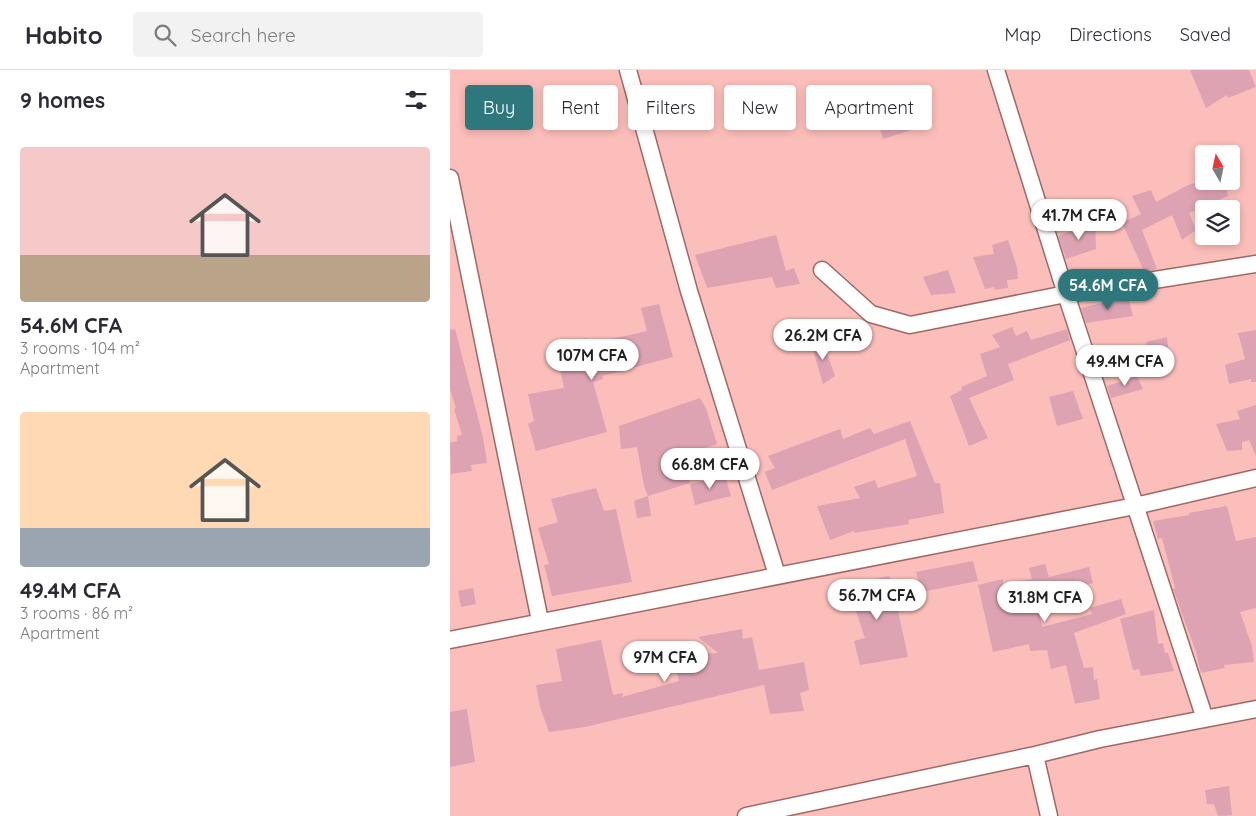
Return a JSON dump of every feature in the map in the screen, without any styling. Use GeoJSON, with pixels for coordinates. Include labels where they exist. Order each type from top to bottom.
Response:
{"type":"FeatureCollection","features":[{"type":"Feature","properties":{"kind":"street"},"geometry":{"type":"LineString","coordinates":[[628,70],[689,291],[777,575]]}},
{"type":"Feature","properties":{"kind":"street"},"geometry":{"type":"LineString","coordinates":[[996,70],[1066,294],[1205,719]]}},
{"type":"Feature","properties":{"kind":"street"},"geometry":{"type":"LineString","coordinates":[[450,178],[540,621]]}},
{"type":"Feature","properties":{"kind":"street"},"geometry":{"type":"LineString","coordinates":[[822,270],[871,314],[910,326],[1066,294],[1256,264]]}},
{"type":"Feature","properties":{"kind":"street"},"geometry":{"type":"LineString","coordinates":[[450,640],[1135,506],[1256,478]]}},
{"type":"Feature","properties":{"kind":"street"},"geometry":{"type":"LineString","coordinates":[[746,816],[1034,755],[1100,739],[1256,709]]}},
{"type":"Feature","properties":{"kind":"street"},"geometry":{"type":"LineString","coordinates":[[1034,755],[1048,816]]}},
{"type":"Feature","properties":{"kind":"building"},"geometry":{"type":"Polygon","coordinates":[[[1190,70],[1249,70],[1256,87],[1228,98],[1227,95],[1206,108],[1190,70]]]}},
{"type":"Feature","properties":{"kind":"building"},"geometry":{"type":"Polygon","coordinates":[[[880,130],[911,130],[883,139],[880,130]]]}},
{"type":"Feature","properties":{"kind":"building"},"geometry":{"type":"Polygon","coordinates":[[[1195,183],[1195,190],[1227,190],[1228,196],[1219,200],[1195,200],[1195,210],[1189,213],[1195,231],[1182,240],[1172,215],[1142,230],[1157,269],[1144,271],[1122,223],[1141,214],[1132,196],[1151,190],[1156,202],[1195,183]]]}},
{"type":"Feature","properties":{"kind":"building"},"geometry":{"type":"Polygon","coordinates":[[[1095,222],[1096,249],[1066,259],[1058,236],[1095,222]]]}},
{"type":"Feature","properties":{"kind":"building"},"geometry":{"type":"Polygon","coordinates":[[[776,235],[786,271],[794,268],[800,284],[776,288],[772,277],[707,288],[695,255],[776,235]]]}},
{"type":"Feature","properties":{"kind":"building"},"geometry":{"type":"Polygon","coordinates":[[[1008,240],[1017,267],[1018,279],[1007,280],[1008,288],[995,290],[994,287],[985,289],[973,257],[994,254],[992,245],[1008,240]]]}},
{"type":"Feature","properties":{"kind":"building"},"geometry":{"type":"Polygon","coordinates":[[[948,270],[956,293],[931,295],[923,277],[948,270]]]}},
{"type":"Feature","properties":{"kind":"building"},"geometry":{"type":"Polygon","coordinates":[[[1128,297],[1133,316],[1086,323],[1081,308],[1128,297]]]}},
{"type":"Feature","properties":{"kind":"building"},"geometry":{"type":"Polygon","coordinates":[[[659,304],[673,357],[602,376],[603,379],[593,382],[607,432],[536,451],[528,424],[534,421],[528,394],[564,388],[555,346],[586,338],[588,342],[647,331],[641,308],[659,304]]]}},
{"type":"Feature","properties":{"kind":"building"},"geometry":{"type":"Polygon","coordinates":[[[1012,327],[1016,336],[1027,331],[1031,340],[1067,329],[1070,340],[1008,364],[1014,380],[969,398],[988,438],[969,446],[950,396],[962,390],[961,387],[987,376],[980,354],[1000,347],[992,335],[1012,327]]]}},
{"type":"Feature","properties":{"kind":"building"},"geometry":{"type":"Polygon","coordinates":[[[455,329],[483,437],[487,463],[471,465],[472,471],[451,474],[450,443],[457,441],[457,436],[462,435],[450,389],[450,330],[455,329]]]}},
{"type":"Feature","properties":{"kind":"building"},"geometry":{"type":"Polygon","coordinates":[[[1256,330],[1256,382],[1251,382],[1251,379],[1229,384],[1225,365],[1245,359],[1238,333],[1256,330]]]}},
{"type":"Feature","properties":{"kind":"building"},"geometry":{"type":"Polygon","coordinates":[[[1167,337],[1169,355],[1150,359],[1146,342],[1167,337]]]}},
{"type":"Feature","properties":{"kind":"building"},"geometry":{"type":"Polygon","coordinates":[[[822,339],[835,376],[823,384],[811,343],[822,339]]]}},
{"type":"Feature","properties":{"kind":"building"},"geometry":{"type":"Polygon","coordinates":[[[1137,376],[1143,389],[1111,398],[1107,386],[1137,376]]]}},
{"type":"Feature","properties":{"kind":"building"},"geometry":{"type":"Polygon","coordinates":[[[1073,391],[1083,419],[1057,426],[1049,397],[1073,391]]]}},
{"type":"Feature","properties":{"kind":"building"},"geometry":{"type":"Polygon","coordinates":[[[700,398],[706,408],[717,444],[684,454],[690,483],[648,496],[644,486],[637,447],[621,449],[619,426],[700,398]]]}},
{"type":"Feature","properties":{"kind":"building"},"geometry":{"type":"Polygon","coordinates":[[[1256,405],[1256,456],[1249,440],[1242,442],[1242,450],[1227,451],[1216,424],[1240,419],[1237,411],[1256,405]]]}},
{"type":"Feature","properties":{"kind":"building"},"geometry":{"type":"Polygon","coordinates":[[[910,421],[935,483],[940,483],[944,513],[908,520],[909,524],[854,533],[854,531],[830,540],[817,506],[860,498],[854,487],[875,480],[878,488],[917,476],[905,439],[772,490],[765,472],[775,468],[768,456],[840,429],[843,439],[870,428],[874,434],[910,421]]]}},
{"type":"Feature","properties":{"kind":"building"},"geometry":{"type":"Polygon","coordinates":[[[725,476],[731,496],[695,505],[690,484],[725,476]]]}},
{"type":"Feature","properties":{"kind":"building"},"geometry":{"type":"Polygon","coordinates":[[[596,488],[604,511],[616,509],[632,582],[552,596],[544,565],[549,564],[538,528],[558,522],[551,499],[596,488]]]}},
{"type":"Feature","properties":{"kind":"building"},"geometry":{"type":"Polygon","coordinates":[[[648,496],[651,516],[637,518],[634,501],[648,496]]]}},
{"type":"Feature","properties":{"kind":"building"},"geometry":{"type":"Polygon","coordinates":[[[1227,506],[1236,541],[1256,537],[1256,608],[1240,612],[1252,646],[1254,662],[1224,665],[1225,668],[1201,673],[1196,652],[1173,589],[1175,588],[1162,538],[1158,539],[1153,521],[1227,506]]]}},
{"type":"Feature","properties":{"kind":"building"},"geometry":{"type":"Polygon","coordinates":[[[973,561],[978,581],[921,592],[916,572],[973,561]]]}},
{"type":"Feature","properties":{"kind":"building"},"geometry":{"type":"Polygon","coordinates":[[[1045,564],[1049,577],[1089,567],[1093,583],[1036,597],[1042,627],[1092,614],[1090,608],[1121,599],[1126,614],[1074,633],[1084,668],[1093,667],[1094,680],[1097,679],[1100,699],[1075,704],[1066,665],[1051,669],[1047,650],[1030,651],[1029,644],[993,652],[978,585],[1003,579],[1003,584],[1032,579],[1029,568],[1045,564]]]}},
{"type":"Feature","properties":{"kind":"building"},"geometry":{"type":"Polygon","coordinates":[[[889,576],[908,657],[860,665],[854,641],[865,638],[855,608],[848,609],[844,586],[889,576]]]}},
{"type":"Feature","properties":{"kind":"building"},"geometry":{"type":"Polygon","coordinates":[[[473,588],[476,604],[461,607],[458,591],[473,588]]]}},
{"type":"Feature","properties":{"kind":"building"},"geometry":{"type":"Polygon","coordinates":[[[1154,610],[1158,644],[1163,643],[1165,653],[1168,653],[1174,671],[1141,676],[1139,669],[1133,670],[1120,619],[1154,610]]]}},
{"type":"Feature","properties":{"kind":"building"},"geometry":{"type":"Polygon","coordinates":[[[742,629],[743,639],[752,637],[759,670],[804,662],[809,690],[800,693],[804,711],[770,714],[764,685],[585,727],[549,732],[540,707],[536,685],[562,681],[556,649],[601,640],[613,695],[623,693],[622,697],[679,681],[674,655],[718,653],[698,637],[742,629]]]}},
{"type":"Feature","properties":{"kind":"building"},"geometry":{"type":"Polygon","coordinates":[[[467,709],[475,762],[450,767],[450,712],[467,709]]]}},
{"type":"Feature","properties":{"kind":"building"},"geometry":{"type":"Polygon","coordinates":[[[1229,786],[1232,815],[1218,816],[1214,804],[1207,804],[1205,790],[1229,786]]]}}]}
